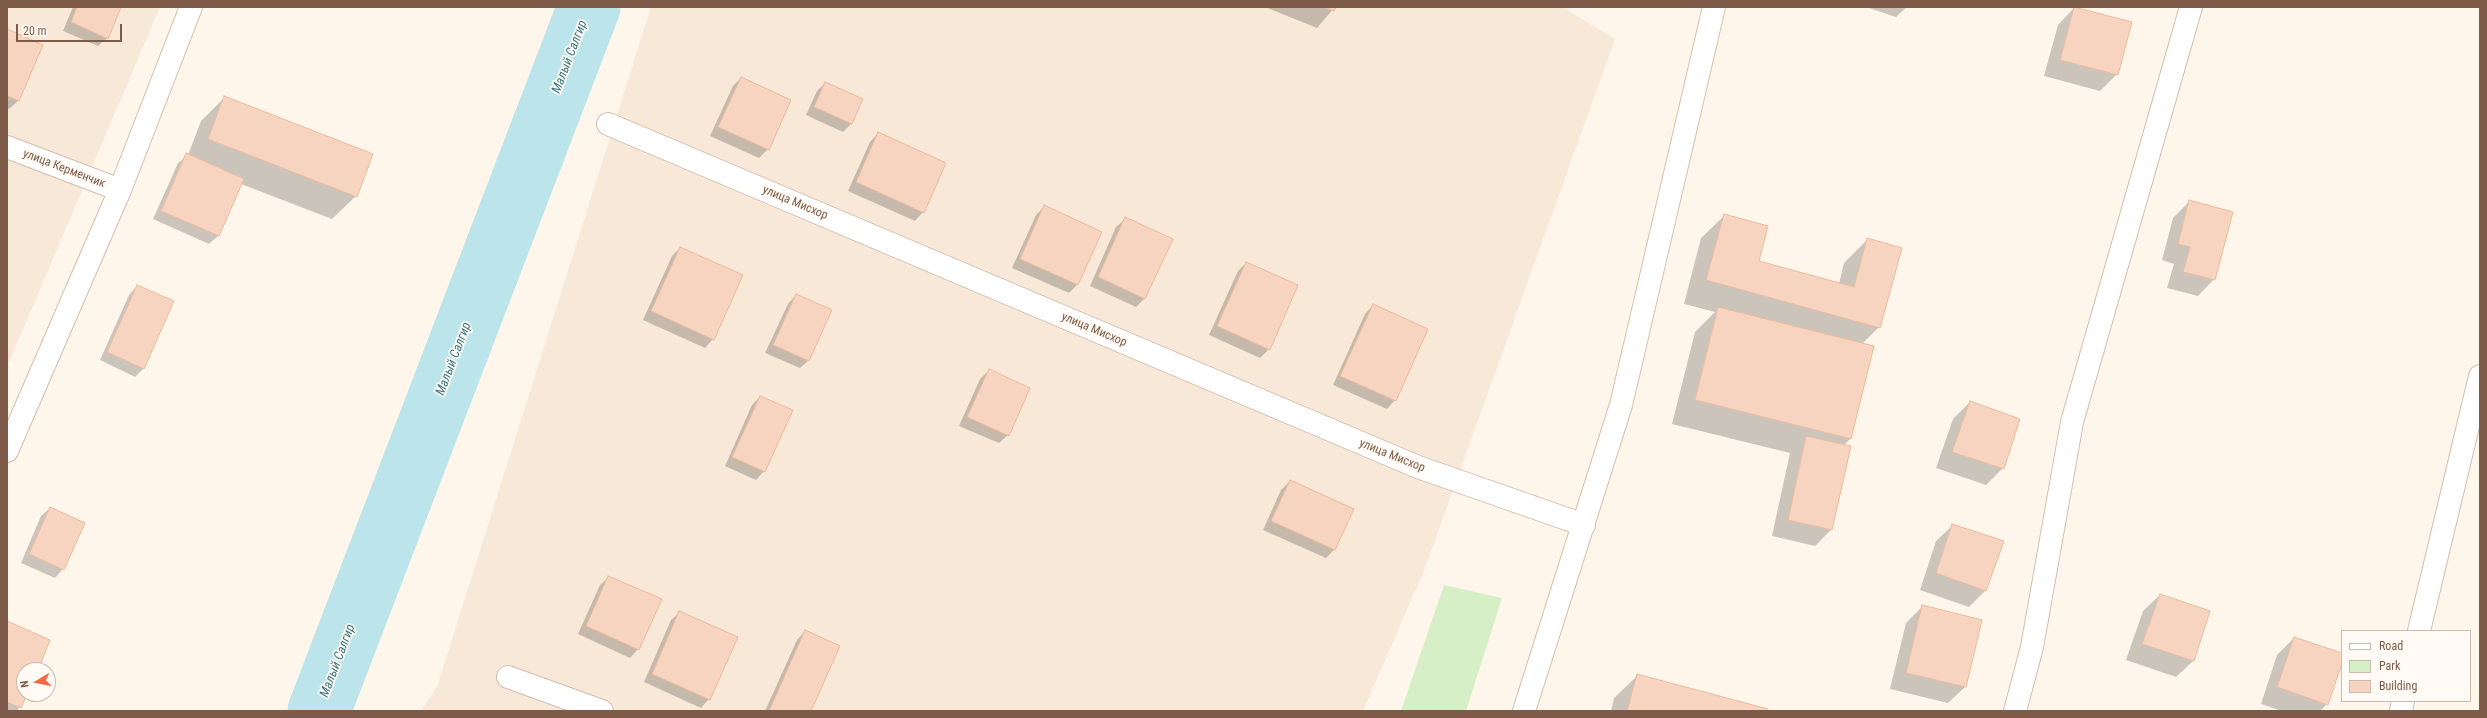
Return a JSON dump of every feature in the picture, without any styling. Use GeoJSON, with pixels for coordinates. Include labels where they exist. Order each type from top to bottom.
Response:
{"type":"FeatureCollection","features":[{"type":"Feature","properties":{"kind":"street"},"geometry":{"type":"LineString","coordinates":[[7,451],[120,190],[191,7]]}},
{"type":"Feature","properties":{"kind":"street"},"geometry":{"type":"LineString","coordinates":[[1524,711],[1622,405],[1714,7]]}},
{"type":"Feature","properties":{"kind":"street"},"geometry":{"type":"LineString","coordinates":[[2015,711],[2032,647],[2072,422],[2191,7]]}},
{"type":"Feature","properties":{"kind":"street","name":"улица Мисхор"},"geometry":{"type":"LineString","coordinates":[[608,124],[1418,467],[1584,525]]}},
{"type":"Feature","properties":{"kind":"street","name":"улица Керменчик"},"geometry":{"type":"LineString","coordinates":[[7,147],[120,190]]}},
{"type":"Feature","properties":{"kind":"street"},"geometry":{"type":"LineString","coordinates":[[2419,630],[2480,376]]}},
{"type":"Feature","properties":{"kind":"street"},"geometry":{"type":"LineString","coordinates":[[508,677],[602,711]]}},
{"type":"Feature","properties":{"kind":"shaded area"},"geometry":{"type":"Polygon","coordinates":[[[7,7],[160,7],[7,367],[7,7]]]}},
{"type":"Feature","properties":{"kind":"shaded area"},"geometry":{"type":"Polygon","coordinates":[[[651,7],[1562,7],[1615,39],[1425,568],[1363,711],[421,711],[437,687],[651,7]]]}},
{"type":"Feature","properties":{"kind":"green space"},"geometry":{"type":"Polygon","coordinates":[[[1444,585],[1502,598],[1466,711],[1401,711],[1444,585]]]}},
{"type":"Feature","properties":{"kind":"building"},"geometry":{"type":"Polygon","coordinates":[[[77,7],[121,7],[108,39],[71,22],[77,7]]]}},
{"type":"Feature","properties":{"kind":"building"},"geometry":{"type":"Polygon","coordinates":[[[1323,7],[1336,7],[1334,11],[1323,7]]]}},
{"type":"Feature","properties":{"kind":"building"},"geometry":{"type":"Polygon","coordinates":[[[2074,7],[2132,22],[2118,75],[2060,60],[2074,7]]]}},
{"type":"Feature","properties":{"kind":"building"},"geometry":{"type":"Polygon","coordinates":[[[7,29],[43,45],[19,101],[7,96],[7,29]]]}},
{"type":"Feature","properties":{"kind":"building"},"geometry":{"type":"Polygon","coordinates":[[[741,77],[791,100],[769,150],[718,127],[741,77]]]}},
{"type":"Feature","properties":{"kind":"building"},"geometry":{"type":"Polygon","coordinates":[[[825,82],[863,99],[852,124],[814,107],[825,82]]]}},
{"type":"Feature","properties":{"kind":"building"},"geometry":{"type":"Polygon","coordinates":[[[224,96],[373,154],[357,197],[208,139],[224,96]]]}},
{"type":"Feature","properties":{"kind":"building"},"geometry":{"type":"Polygon","coordinates":[[[878,132],[946,163],[924,213],[856,182],[878,132]]]}},
{"type":"Feature","properties":{"kind":"building"},"geometry":{"type":"Polygon","coordinates":[[[186,153],[244,179],[219,236],[161,211],[186,153]]]}},
{"type":"Feature","properties":{"kind":"building"},"geometry":{"type":"Polygon","coordinates":[[[2189,200],[2233,212],[2215,280],[2183,272],[2190,247],[2178,244],[2189,200]]]}},
{"type":"Feature","properties":{"kind":"building"},"geometry":{"type":"Polygon","coordinates":[[[1044,205],[1102,232],[1078,285],[1020,259],[1044,205]]]}},
{"type":"Feature","properties":{"kind":"building"},"geometry":{"type":"Polygon","coordinates":[[[1724,214],[1768,226],[1759,261],[1854,287],[1867,238],[1902,248],[1880,328],[1706,280],[1724,214]]]}},
{"type":"Feature","properties":{"kind":"building"},"geometry":{"type":"Polygon","coordinates":[[[1125,217],[1173,239],[1145,299],[1098,277],[1125,217]]]}},
{"type":"Feature","properties":{"kind":"building"},"geometry":{"type":"Polygon","coordinates":[[[680,247],[743,275],[714,340],[651,311],[680,247]]]}},
{"type":"Feature","properties":{"kind":"building"},"geometry":{"type":"Polygon","coordinates":[[[1246,262],[1298,285],[1270,350],[1217,326],[1246,262]]]}},
{"type":"Feature","properties":{"kind":"building"},"geometry":{"type":"Polygon","coordinates":[[[137,285],[174,301],[144,369],[107,352],[137,285]]]}},
{"type":"Feature","properties":{"kind":"building"},"geometry":{"type":"Polygon","coordinates":[[[796,294],[832,310],[809,361],[773,345],[796,294]]]}},
{"type":"Feature","properties":{"kind":"building"},"geometry":{"type":"Polygon","coordinates":[[[1373,304],[1428,329],[1396,401],[1340,376],[1373,304]]]}},
{"type":"Feature","properties":{"kind":"building"},"geometry":{"type":"Polygon","coordinates":[[[1718,307],[1874,346],[1851,439],[1695,400],[1718,307]]]}},
{"type":"Feature","properties":{"kind":"building"},"geometry":{"type":"Polygon","coordinates":[[[989,369],[1030,388],[1009,436],[967,417],[989,369]]]}},
{"type":"Feature","properties":{"kind":"building"},"geometry":{"type":"Polygon","coordinates":[[[760,396],[793,410],[765,472],[732,457],[760,396]]]}},
{"type":"Feature","properties":{"kind":"building"},"geometry":{"type":"Polygon","coordinates":[[[1970,401],[2020,419],[2004,469],[1952,452],[1970,401]]]}},
{"type":"Feature","properties":{"kind":"building"},"geometry":{"type":"Polygon","coordinates":[[[1806,436],[1851,446],[1832,530],[1788,520],[1806,436]]]}},
{"type":"Feature","properties":{"kind":"building"},"geometry":{"type":"Polygon","coordinates":[[[1290,480],[1354,509],[1335,550],[1271,521],[1290,480]]]}},
{"type":"Feature","properties":{"kind":"building"},"geometry":{"type":"Polygon","coordinates":[[[50,507],[85,523],[64,570],[29,554],[50,507]]]}},
{"type":"Feature","properties":{"kind":"building"},"geometry":{"type":"Polygon","coordinates":[[[1952,524],[2004,541],[1986,591],[1936,573],[1952,524]]]}},
{"type":"Feature","properties":{"kind":"building"},"geometry":{"type":"Polygon","coordinates":[[[608,576],[662,599],[639,650],[586,626],[608,576]]]}},
{"type":"Feature","properties":{"kind":"building"},"geometry":{"type":"Polygon","coordinates":[[[2160,594],[2210,611],[2194,661],[2142,644],[2160,594]]]}},
{"type":"Feature","properties":{"kind":"building"},"geometry":{"type":"Polygon","coordinates":[[[1922,605],[1982,620],[1966,687],[1906,673],[1922,605]]]}},
{"type":"Feature","properties":{"kind":"building"},"geometry":{"type":"Polygon","coordinates":[[[679,611],[738,637],[710,700],[652,674],[679,611]]]}},
{"type":"Feature","properties":{"kind":"building"},"geometry":{"type":"Polygon","coordinates":[[[7,621],[50,640],[41,662],[16,662],[16,702],[24,702],[21,708],[7,702],[7,621]]]}},
{"type":"Feature","properties":{"kind":"building"},"geometry":{"type":"Polygon","coordinates":[[[805,630],[840,646],[811,711],[769,711],[805,630]]]}},
{"type":"Feature","properties":{"kind":"building"},"geometry":{"type":"Polygon","coordinates":[[[2294,637],[2341,653],[2341,666],[2328,705],[2277,687],[2294,637]]]}},
{"type":"Feature","properties":{"kind":"building"},"geometry":{"type":"Polygon","coordinates":[[[1637,674],[1768,709],[1767,711],[1627,711],[1637,674]]]}},
{"type":"Feature","properties":{"kind":"waterway","name":"Малый Салгир"},"geometry":{"type":"LineString","coordinates":[[319,711],[589,7]]}}]}
